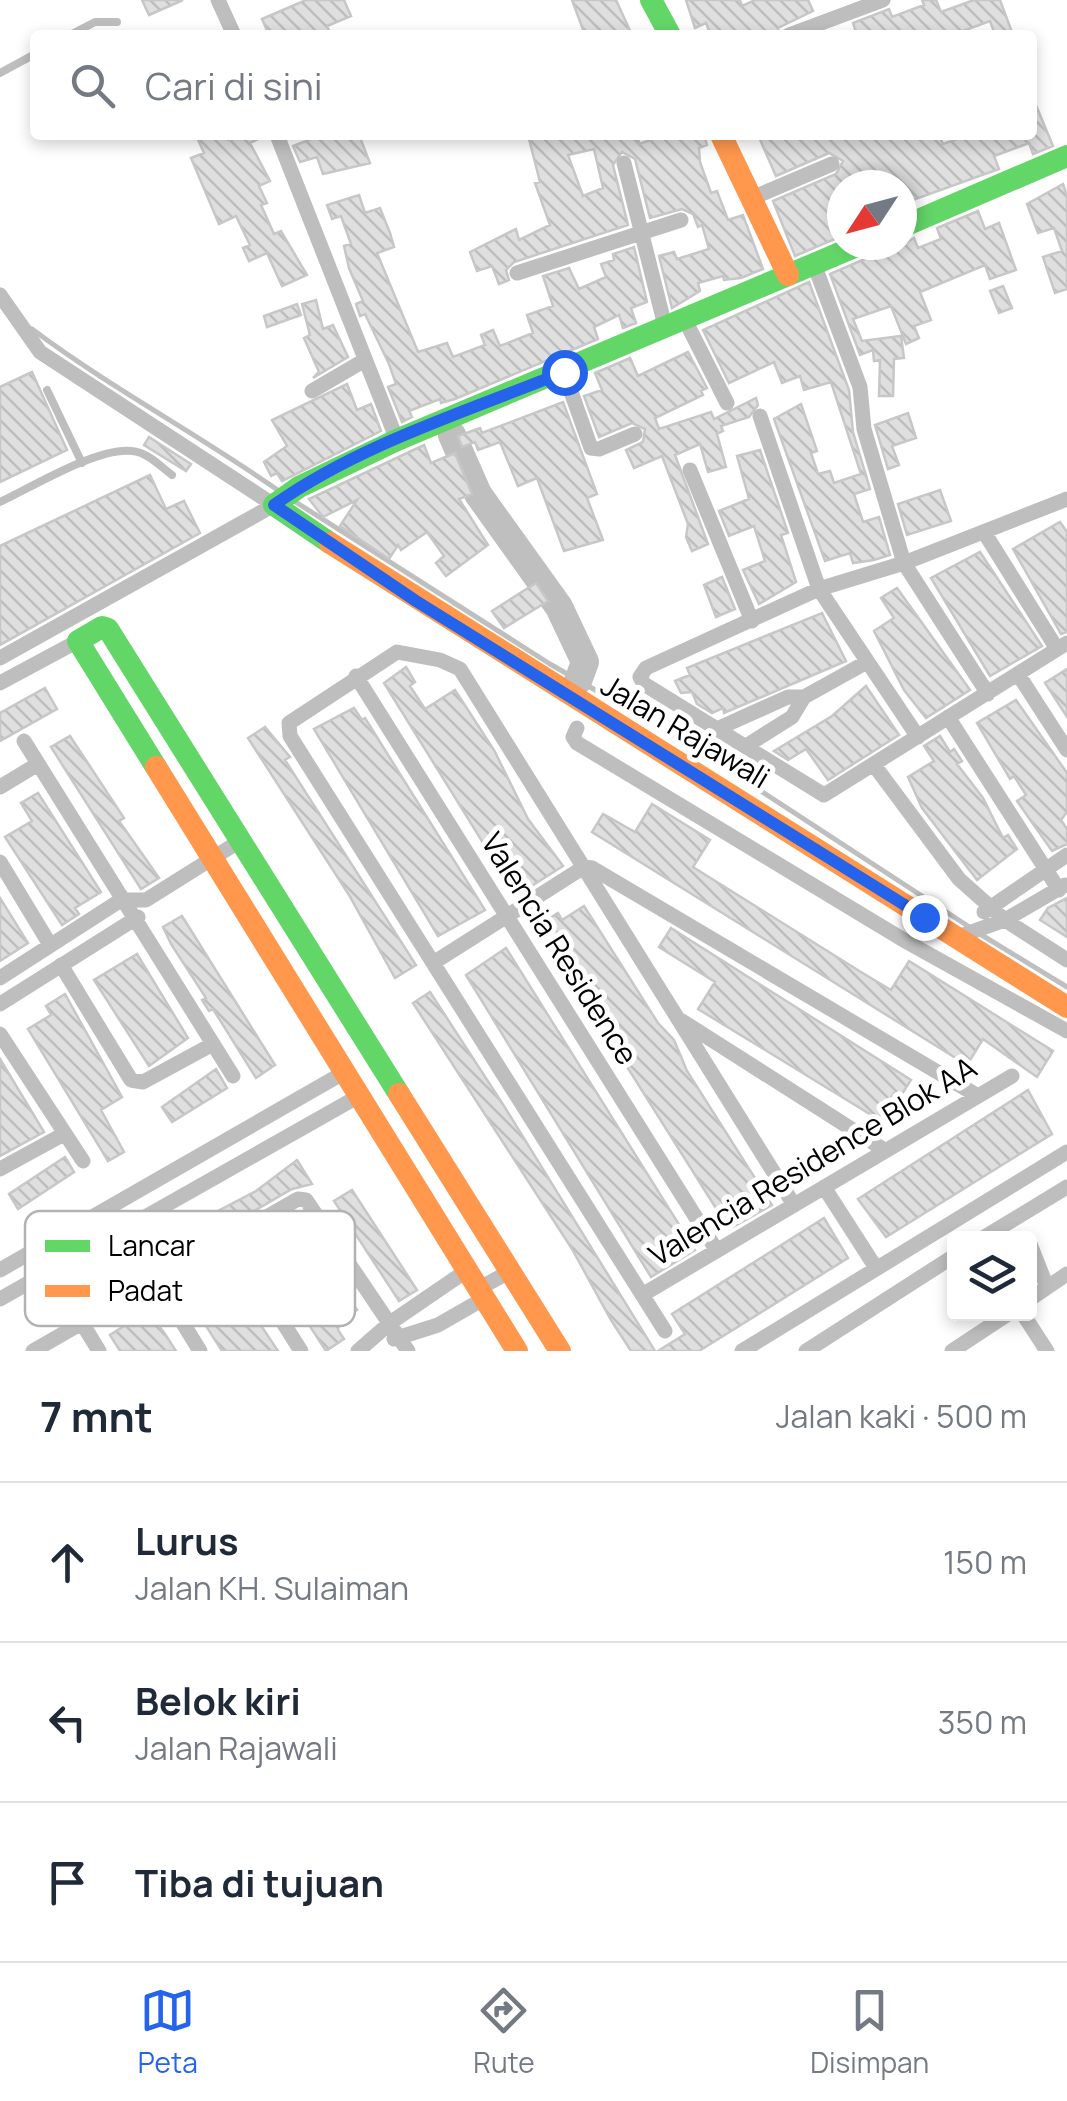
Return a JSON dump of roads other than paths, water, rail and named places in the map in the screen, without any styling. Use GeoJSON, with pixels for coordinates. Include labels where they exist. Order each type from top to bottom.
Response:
{"type":"FeatureCollection","features":[{"type":"Feature","properties":{"kind":"street"},"geometry":{"type":"LineString","coordinates":[[218,0],[232,30]]}},
{"type":"Feature","properties":{"kind":"street"},"geometry":{"type":"LineString","coordinates":[[651,0],[667,30]]}},
{"type":"Feature","properties":{"kind":"street"},"geometry":{"type":"LineString","coordinates":[[803,30],[884,0]]}},
{"type":"Feature","properties":{"kind":"street"},"geometry":{"type":"LineString","coordinates":[[279,140],[397,440]]}},
{"type":"Feature","properties":{"kind":"street"},"geometry":{"type":"LineString","coordinates":[[723,140],[788,275]]}},
{"type":"Feature","properties":{"kind":"street"},"geometry":{"type":"LineString","coordinates":[[917,220],[1067,156]]}},
{"type":"Feature","properties":{"kind":"street"},"geometry":{"type":"LineString","coordinates":[[624,163],[642,232],[676,326],[727,403]]}},
{"type":"Feature","properties":{"kind":"street"},"geometry":{"type":"LineString","coordinates":[[752,198],[832,164]]}},
{"type":"Feature","properties":{"kind":"street"},"geometry":{"type":"LineString","coordinates":[[517,274],[681,220]]}},
{"type":"Feature","properties":{"kind":"street"},"geometry":{"type":"LineString","coordinates":[[0,658],[283,498],[397,440],[676,326],[827,259]]}},
{"type":"Feature","properties":{"kind":"street"},"geometry":{"type":"LineString","coordinates":[[814,264],[860,387],[864,429],[904,563],[988,694]]}},
{"type":"Feature","properties":{"kind":"street"},"geometry":{"type":"LineString","coordinates":[[0,295],[40,352],[283,498]]}},
{"type":"Feature","properties":{"kind":"street"},"geometry":{"type":"LineString","coordinates":[[312,391],[365,360]]}},
{"type":"Feature","properties":{"kind":"street"},"geometry":{"type":"LineString","coordinates":[[564,372],[591,448],[599,449],[635,434]]}},
{"type":"Feature","properties":{"kind":"street"},"geometry":{"type":"LineString","coordinates":[[760,416],[819,590],[918,737]]}},
{"type":"Feature","properties":{"kind":"street"},"geometry":{"type":"LineString","coordinates":[[690,470],[752,621]]}},
{"type":"Feature","properties":{"kind":"street","name":"Jalan Rajawali"},"geometry":{"type":"LineString","coordinates":[[283,498],[432,611],[970,931],[1067,1007]]}},
{"type":"Feature","properties":{"kind":"street"},"geometry":{"type":"LineString","coordinates":[[984,532],[1062,646],[824,795],[644,684],[640,674],[819,590],[904,563],[984,532],[1066,501]]}},
{"type":"Feature","properties":{"kind":"street"},"geometry":{"type":"LineString","coordinates":[[0,683],[102,627],[108,629],[560,1351]]}},
{"type":"Feature","properties":{"kind":"street"},"geometry":{"type":"LineString","coordinates":[[78,641],[517,1351]]}},
{"type":"Feature","properties":{"kind":"street"},"geometry":{"type":"LineString","coordinates":[[665,1331],[288,731],[288,723],[397,652],[440,660],[460,669],[794,1205]]}},
{"type":"Feature","properties":{"kind":"street"},"geometry":{"type":"LineString","coordinates":[[746,746],[792,717],[804,698],[866,662]]}},
{"type":"Feature","properties":{"kind":"street"},"geometry":{"type":"LineString","coordinates":[[1018,674],[1066,748]]}},
{"type":"Feature","properties":{"kind":"street","name":"Valencia Residence"},"geometry":{"type":"LineString","coordinates":[[356,676],[717,1251]]}},
{"type":"Feature","properties":{"kind":"street"},"geometry":{"type":"LineString","coordinates":[[718,728],[788,697],[804,698]]}},
{"type":"Feature","properties":{"kind":"street"},"geometry":{"type":"LineString","coordinates":[[948,717],[1046,870],[1063,887],[1005,920],[970,931]]}},
{"type":"Feature","properties":{"kind":"street"},"geometry":{"type":"LineString","coordinates":[[576,728],[573,737],[577,743],[907,942],[1067,1031]]}},
{"type":"Feature","properties":{"kind":"street"},"geometry":{"type":"LineString","coordinates":[[24,741],[233,1076]]}},
{"type":"Feature","properties":{"kind":"street"},"geometry":{"type":"LineString","coordinates":[[0,787],[38,764]]}},
{"type":"Feature","properties":{"kind":"street"},"geometry":{"type":"LineString","coordinates":[[874,765],[947,866],[987,906],[1067,960]]}},
{"type":"Feature","properties":{"kind":"street"},"geometry":{"type":"LineString","coordinates":[[0,978],[120,900],[146,900],[240,842]]}},
{"type":"Feature","properties":{"kind":"street"},"geometry":{"type":"LineString","coordinates":[[970,931],[987,906],[1067,856]]}},
{"type":"Feature","properties":{"kind":"street"},"geometry":{"type":"LineString","coordinates":[[0,862],[50,942]]}},
{"type":"Feature","properties":{"kind":"street"},"geometry":{"type":"LineString","coordinates":[[433,963],[584,866]]}},
{"type":"Feature","properties":{"kind":"street"},"geometry":{"type":"LineString","coordinates":[[584,866],[614,877],[978,1096]]}},
{"type":"Feature","properties":{"kind":"street"},"geometry":{"type":"LineString","coordinates":[[0,1004],[136,922],[146,900]]}},
{"type":"Feature","properties":{"kind":"street"},"geometry":{"type":"LineString","coordinates":[[61,965],[134,1082],[143,1082],[213,1044]]}},
{"type":"Feature","properties":{"kind":"street"},"geometry":{"type":"LineString","coordinates":[[678,1019],[886,1150]]}},
{"type":"Feature","properties":{"kind":"street"},"geometry":{"type":"LineString","coordinates":[[0,1034],[83,1161]]}},
{"type":"Feature","properties":{"kind":"street"},"geometry":{"type":"LineString","coordinates":[[103,1211],[345,1072]]}},
{"type":"Feature","properties":{"kind":"street","name":"Valencia Residence Blok AA"},"geometry":{"type":"LineString","coordinates":[[642,1295],[1012,1076]]}},
{"type":"Feature","properties":{"kind":"street"},"geometry":{"type":"LineString","coordinates":[[157,1211],[359,1096]]}},
{"type":"Feature","properties":{"kind":"street"},"geometry":{"type":"LineString","coordinates":[[0,1168],[64,1134]]}},
{"type":"Feature","properties":{"kind":"street"},"geometry":{"type":"LineString","coordinates":[[742,1351],[1067,1152]]}},
{"type":"Feature","properties":{"kind":"street"},"geometry":{"type":"LineString","coordinates":[[995,1231],[1067,1186]]}},
{"type":"Feature","properties":{"kind":"street"},"geometry":{"type":"LineString","coordinates":[[824,1187],[876,1268]]}},
{"type":"Feature","properties":{"kind":"street"},"geometry":{"type":"LineString","coordinates":[[276,1211],[290,1202],[306,1200],[314,1211]]}},
{"type":"Feature","properties":{"kind":"street"},"geometry":{"type":"LineString","coordinates":[[1018,1217],[1024,1231]]}},
{"type":"Feature","properties":{"kind":"street"},"geometry":{"type":"LineString","coordinates":[[0,1270],[25,1256]]}},
{"type":"Feature","properties":{"kind":"street"},"geometry":{"type":"LineString","coordinates":[[806,1351],[947,1260]]}},
{"type":"Feature","properties":{"kind":"street"},"geometry":{"type":"LineString","coordinates":[[1037,1263],[1047,1287]]}},
{"type":"Feature","properties":{"kind":"street"},"geometry":{"type":"LineString","coordinates":[[355,1271],[404,1344]]}},
{"type":"Feature","properties":{"kind":"street"},"geometry":{"type":"LineString","coordinates":[[362,1348],[390,1322],[430,1296],[476,1286],[508,1272]]}},
{"type":"Feature","properties":{"kind":"street"},"geometry":{"type":"LineString","coordinates":[[1037,1294],[1067,1274]]}},
{"type":"Feature","properties":{"kind":"street"},"geometry":{"type":"LineString","coordinates":[[0,1300],[25,1286]]}},
{"type":"Feature","properties":{"kind":"street"},"geometry":{"type":"LineString","coordinates":[[362,1348],[404,1344],[446,1320],[476,1286]]}},
{"type":"Feature","properties":{"kind":"street"},"geometry":{"type":"LineString","coordinates":[[430,1296],[446,1320]]}},
{"type":"Feature","properties":{"kind":"street"},"geometry":{"type":"LineString","coordinates":[[960,1349],[998,1321]]}},
{"type":"Feature","properties":{"kind":"street"},"geometry":{"type":"LineString","coordinates":[[1028,1321],[1048,1351]]}},
{"type":"Feature","properties":{"kind":"street"},"geometry":{"type":"LineString","coordinates":[[34,1351],[78,1326]]}},
{"type":"Feature","properties":{"kind":"street"},"geometry":{"type":"LineString","coordinates":[[83,1326],[99,1351]]}},
{"type":"Feature","properties":{"kind":"street"},"geometry":{"type":"LineString","coordinates":[[185,1326],[200,1351]]}},
{"type":"Feature","properties":{"kind":"street"},"geometry":{"type":"LineString","coordinates":[[284,1326],[300,1351]]}},
{"type":"Feature","properties":{"kind":"lane"},"geometry":{"type":"LineString","coordinates":[[80,30],[95,22],[117,22]]}},
{"type":"Feature","properties":{"kind":"lane"},"geometry":{"type":"LineString","coordinates":[[0,73],[30,57]]}},
{"type":"Feature","properties":{"kind":"lane"},"geometry":{"type":"LineString","coordinates":[[46,390],[82,464]]}},
{"type":"Feature","properties":{"kind":"lane"},"geometry":{"type":"LineString","coordinates":[[0,502],[82,464],[135,451],[172,475]]}},
{"type":"Feature","properties":{"kind":"waterway"},"geometry":{"type":"LineString","coordinates":[[32,329],[282,493]]}},
{"type":"Feature","properties":{"kind":"waterway"},"geometry":{"type":"LineString","coordinates":[[452,435],[478,494],[559,607],[585,662],[578,681]]}},
{"type":"Feature","properties":{"kind":"waterway"},"geometry":{"type":"LineString","coordinates":[[291,499],[550,664],[684,741],[971,928]]}},
{"type":"Feature","properties":{"kind":"waterway"},"geometry":{"type":"LineString","coordinates":[[980,934],[1067,987]]}}]}
